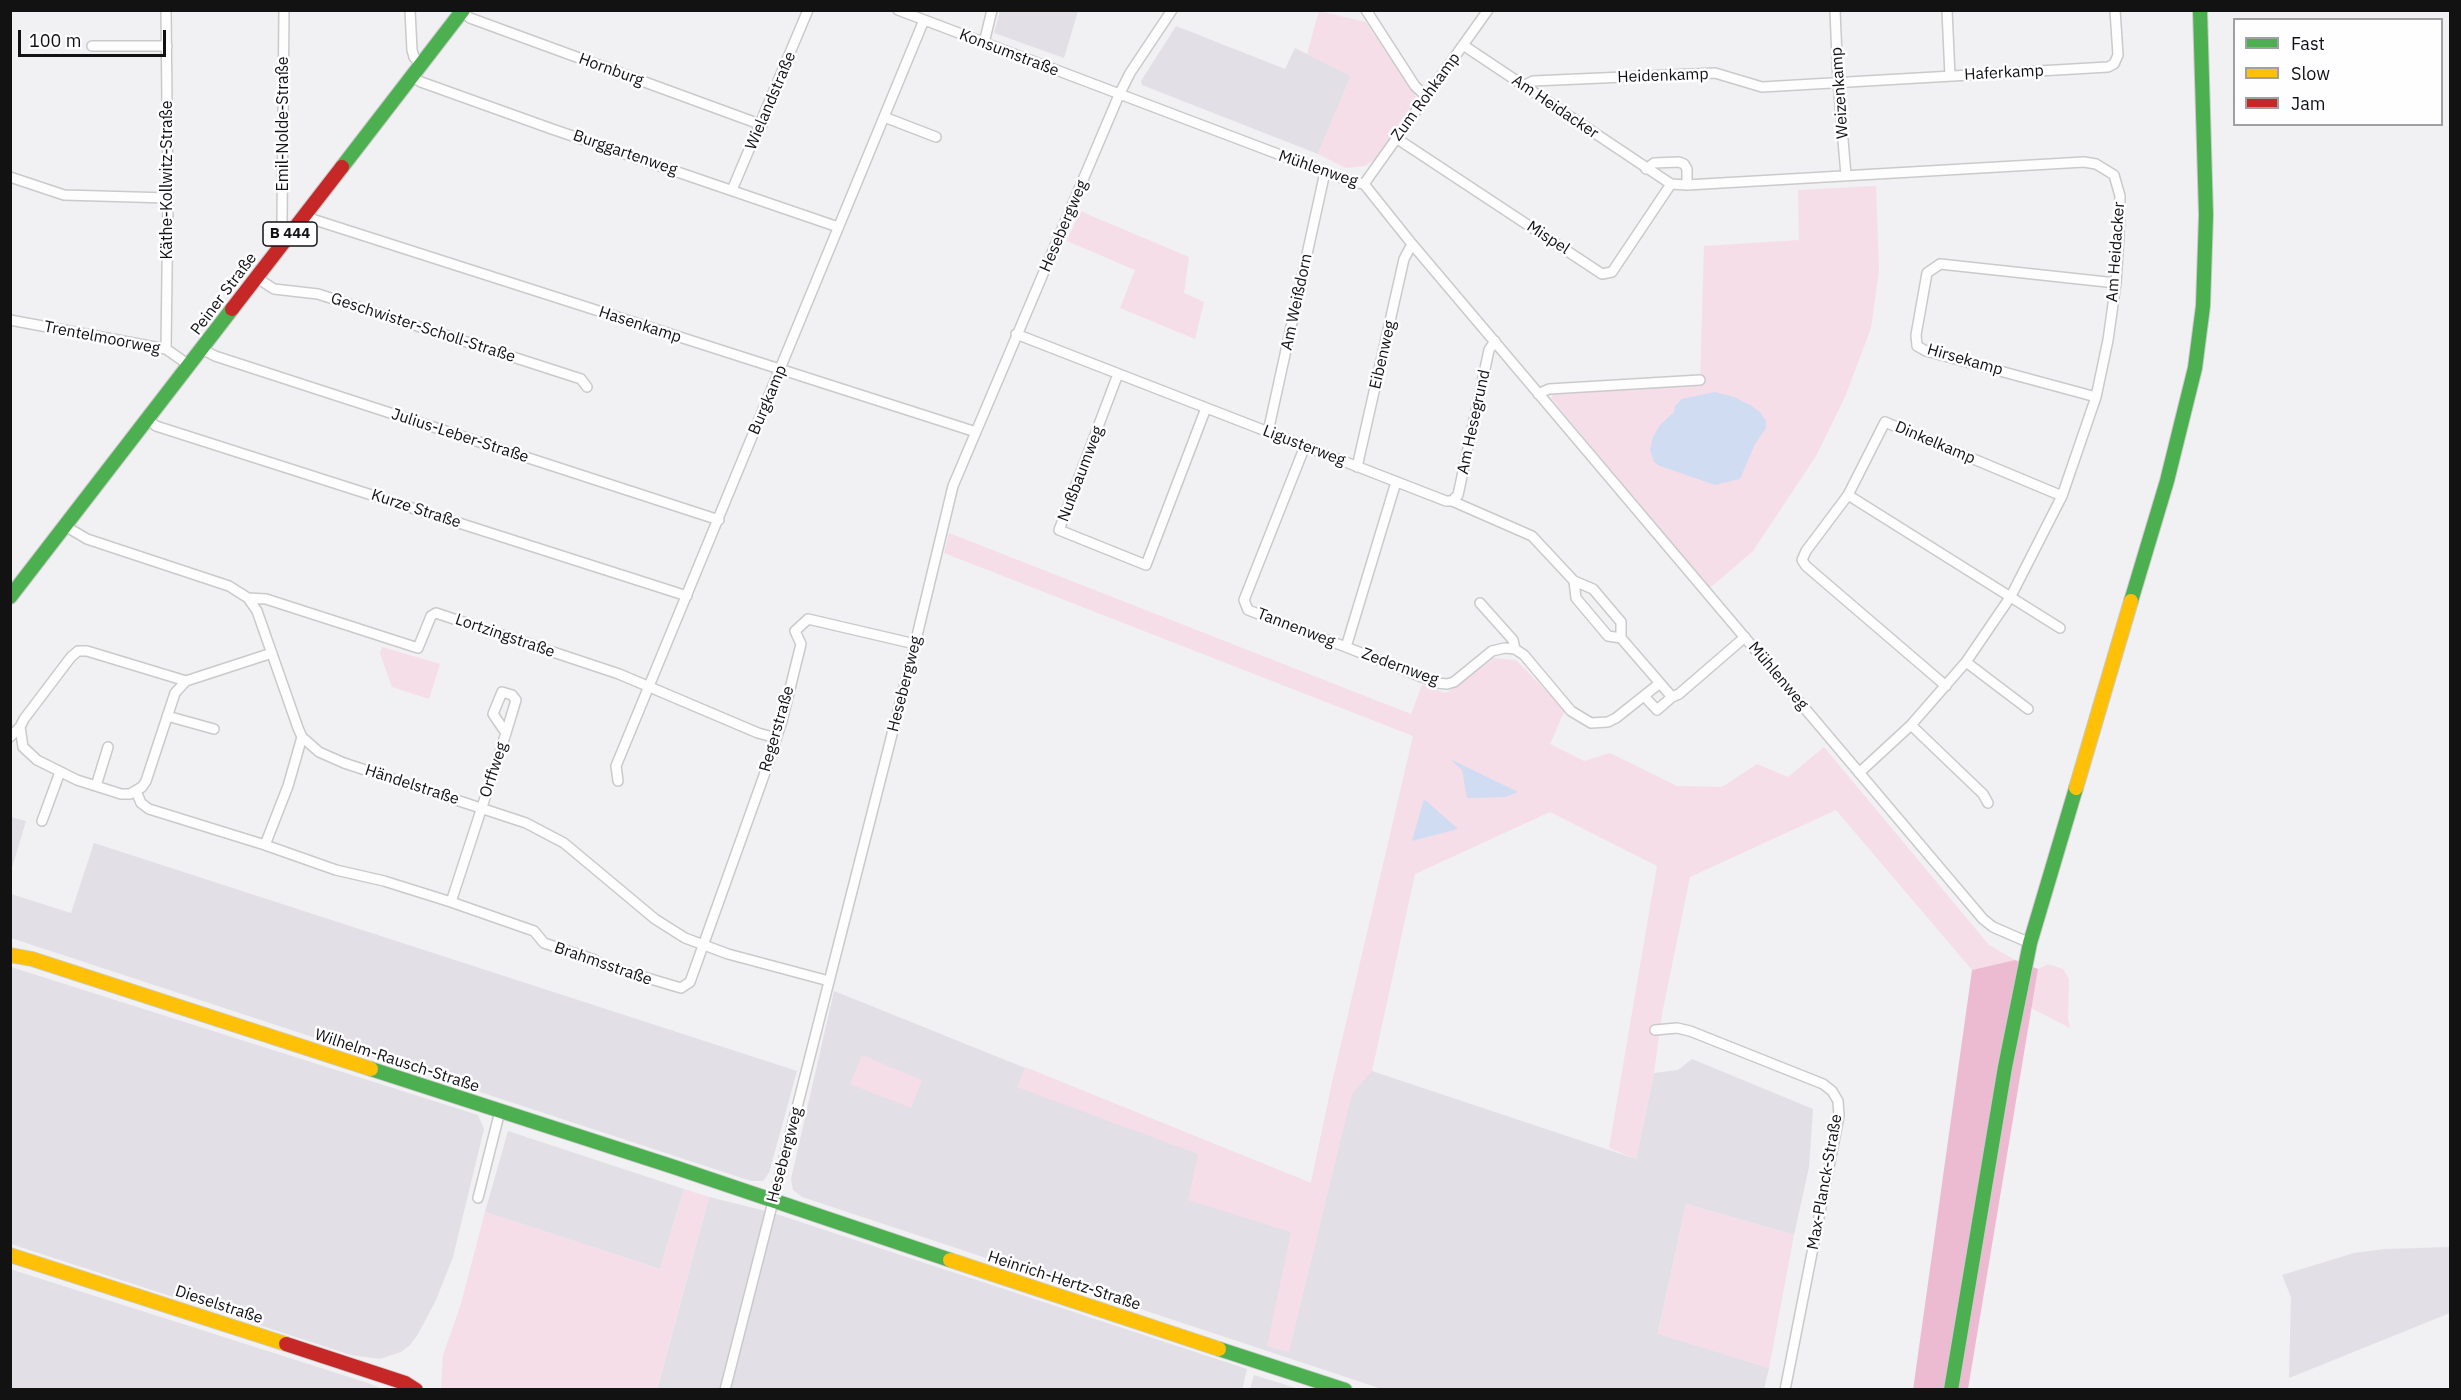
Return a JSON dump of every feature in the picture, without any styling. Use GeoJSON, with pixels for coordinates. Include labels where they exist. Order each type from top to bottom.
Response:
{"type":"FeatureCollection","features":[{"type":"Feature","properties":{"kind":"main road"},"geometry":{"type":"LineString","coordinates":[[1951,1389],[2005,1067],[2030,943],[2167,481],[2195,368],[2203,306],[2206,215],[2200,10]]}},
{"type":"Feature","properties":{"kind":"main road","name":"Peiner Straße"},"geometry":{"type":"LineString","coordinates":[[10,597],[463,11]]}},
{"type":"Feature","properties":{"kind":"main road","name":"Wilhelm-Rausch-Straße"},"geometry":{"type":"LineString","coordinates":[[10,955],[32,959],[773,1201]]}},
{"type":"Feature","properties":{"kind":"main road","name":"Heinrich-Hertz-Straße"},"geometry":{"type":"LineString","coordinates":[[773,1201],[1345,1389]]}},
{"type":"Feature","properties":{"kind":"main road","name":"Dieselstraße"},"geometry":{"type":"LineString","coordinates":[[10,1255],[405,1383],[416,1389]]}},
{"type":"Feature","properties":{"kind":"street","name":"Käthe-Kollwitz-Straße"},"geometry":{"type":"LineString","coordinates":[[166,10],[168,198],[166,349]]}},
{"type":"Feature","properties":{"kind":"street","name":"Emil-Nolde-Straße"},"geometry":{"type":"LineString","coordinates":[[284,10],[282,219],[283,227],[289,235]]}},
{"type":"Feature","properties":{"kind":"street"},"geometry":{"type":"LineString","coordinates":[[410,10],[412,50],[414,57],[421,64]]}},
{"type":"Feature","properties":{"kind":"street","name":"Wielandstraße"},"geometry":{"type":"LineString","coordinates":[[732,190],[762,125],[808,10]]}},
{"type":"Feature","properties":{"kind":"street","name":"Konsumstraße"},"geometry":{"type":"LineString","coordinates":[[898,10],[1119,95]]}},
{"type":"Feature","properties":{"kind":"street"},"geometry":{"type":"LineString","coordinates":[[984,43],[992,10]]}},
{"type":"Feature","properties":{"kind":"street","name":"Hesebergweg"},"geometry":{"type":"LineString","coordinates":[[725,1389],[915,644],[948,503],[1016,334],[1119,95],[1130,73],[1172,10]]}},
{"type":"Feature","properties":{"kind":"street"},"geometry":{"type":"LineString","coordinates":[[1366,10],[1415,86],[1426,96]]}},
{"type":"Feature","properties":{"kind":"street","name":"Zum Rohkamp"},"geometry":{"type":"LineString","coordinates":[[1364,184],[1488,10]]}},
{"type":"Feature","properties":{"kind":"street","name":"Weizenkamp"},"geometry":{"type":"LineString","coordinates":[[1835,10],[1846,175]]}},
{"type":"Feature","properties":{"kind":"street"},"geometry":{"type":"LineString","coordinates":[[1947,10],[1950,76]]}},
{"type":"Feature","properties":{"kind":"street","name":"Haferkamp"},"geometry":{"type":"LineString","coordinates":[[1838,82],[2108,67],[2114,64],[2118,55],[2115,10]]}},
{"type":"Feature","properties":{"kind":"street","name":"Hornburg"},"geometry":{"type":"LineString","coordinates":[[463,11],[470,18],[762,125]]}},
{"type":"Feature","properties":{"kind":"street","name":"Burgkamp"},"geometry":{"type":"LineString","coordinates":[[618,781],[616,766],[924,20]]}},
{"type":"Feature","properties":{"kind":"street","name":"Am Heidacker"},"geometry":{"type":"LineString","coordinates":[[1463,45],[1671,184],[1687,185],[2084,162],[2096,164],[2114,176],[2120,196],[2116,284],[2096,397],[2062,496],[2011,597],[1966,662],[1911,725],[1858,773]]}},
{"type":"Feature","properties":{"kind":"street"},"geometry":{"type":"LineString","coordinates":[[92,46],[167,46]]}},
{"type":"Feature","properties":{"kind":"street","name":"Heidenkamp"},"geometry":{"type":"LineString","coordinates":[[1523,86],[1533,81],[1715,73],[1762,87],[1838,82]]}},
{"type":"Feature","properties":{"kind":"street","name":"Burggartenweg"},"geometry":{"type":"LineString","coordinates":[[412,77],[838,227]]}},
{"type":"Feature","properties":{"kind":"street","name":"Mühlenweg"},"geometry":{"type":"LineString","coordinates":[[1119,95],[1348,181],[1364,184],[1538,394],[1983,919],[1993,927],[2030,943]]}},
{"type":"Feature","properties":{"kind":"street"},"geometry":{"type":"LineString","coordinates":[[884,117],[936,137]]}},
{"type":"Feature","properties":{"kind":"street","name":"Mispel"},"geometry":{"type":"LineString","coordinates":[[1396,138],[1602,274],[1612,272],[1671,184]]}},
{"type":"Feature","properties":{"kind":"street"},"geometry":{"type":"LineString","coordinates":[[1646,169],[1654,163],[1679,162],[1687,169],[1687,185]]}},
{"type":"Feature","properties":{"kind":"street","name":"Am Weißdorn"},"geometry":{"type":"LineString","coordinates":[[1268,432],[1325,172]]}},
{"type":"Feature","properties":{"kind":"street"},"geometry":{"type":"LineString","coordinates":[[10,177],[64,195],[168,198]]}},
{"type":"Feature","properties":{"kind":"street","name":"Hasenkamp"},"geometry":{"type":"LineString","coordinates":[[305,215],[781,371],[976,432]]}},
{"type":"Feature","properties":{"kind":"street","name":"Eibenweg"},"geometry":{"type":"LineString","coordinates":[[1357,467],[1404,259],[1412,244]]}},
{"type":"Feature","properties":{"kind":"street","name":"Hirsekamp"},"geometry":{"type":"LineString","coordinates":[[2096,397],[1926,351],[1917,346],[1916,335],[1927,273],[1940,264],[2116,284]]}},
{"type":"Feature","properties":{"kind":"street","name":"Geschwister-Scholl-Straße"},"geometry":{"type":"LineString","coordinates":[[256,278],[274,289],[318,294],[581,379],[587,387]]}},
{"type":"Feature","properties":{"kind":"street","name":"Trentelmoorweg"},"geometry":{"type":"LineString","coordinates":[[10,320],[166,349],[189,365]]}},
{"type":"Feature","properties":{"kind":"street","name":"Ligusterweg"},"geometry":{"type":"LineString","coordinates":[[1016,334],[1396,482],[1452,501],[1532,536],[1574,581],[1593,589],[1621,622],[1621,638]]}},
{"type":"Feature","properties":{"kind":"street","name":"Am Hesegrund"},"geometry":{"type":"LineString","coordinates":[[1452,501],[1458,495],[1489,350],[1494,341]]}},
{"type":"Feature","properties":{"kind":"street","name":"Julius-Leber-Straße"},"geometry":{"type":"LineString","coordinates":[[202,349],[210,355],[718,520]]}},
{"type":"Feature","properties":{"kind":"street","name":"Nußbaumweg"},"geometry":{"type":"LineString","coordinates":[[1118,374],[1059,531],[1135,561],[1146,565],[1206,408]]}},
{"type":"Feature","properties":{"kind":"street"},"geometry":{"type":"LineString","coordinates":[[1538,394],[1550,389],[1700,380]]}},
{"type":"Feature","properties":{"kind":"street","name":"Kurze Straße"},"geometry":{"type":"LineString","coordinates":[[147,419],[156,426],[687,596]]}},
{"type":"Feature","properties":{"kind":"street","name":"Dinkelkamp"},"geometry":{"type":"LineString","coordinates":[[1946,686],[1806,566],[1802,560],[1806,551],[1848,495],[1885,422],[2062,496]]}},
{"type":"Feature","properties":{"kind":"street","name":"Tannenweg"},"geometry":{"type":"LineString","coordinates":[[1305,446],[1244,600],[1248,609],[1346,647],[1396,482]]}},
{"type":"Feature","properties":{"kind":"street"},"geometry":{"type":"LineString","coordinates":[[1848,495],[2060,628]]}},
{"type":"Feature","properties":{"kind":"street"},"geometry":{"type":"LineString","coordinates":[[65,526],[87,539],[229,586],[248,598],[258,611],[302,737],[288,786],[265,845]]}},
{"type":"Feature","properties":{"kind":"street","name":"Ligusterweg"},"geometry":{"type":"LineString","coordinates":[[1574,581],[1576,598],[1608,636],[1621,638],[1671,698]]}},
{"type":"Feature","properties":{"kind":"street","name":"Lortzingstraße"},"geometry":{"type":"LineString","coordinates":[[248,598],[266,599],[418,648],[431,616],[436,614],[608,670],[758,733],[776,738]]}},
{"type":"Feature","properties":{"kind":"street"},"geometry":{"type":"LineString","coordinates":[[1480,603],[1513,640],[1515,649],[1524,655],[1571,711],[1586,721],[1599,724],[1608,722],[1660,683]]}},
{"type":"Feature","properties":{"kind":"street","name":"Regerstraße"},"geometry":{"type":"LineString","coordinates":[[704,946],[776,738],[801,644],[795,631],[808,619],[915,644]]}},
{"type":"Feature","properties":{"kind":"street"},"geometry":{"type":"LineString","coordinates":[[1644,696],[1657,710],[1745,637]]}},
{"type":"Feature","properties":{"kind":"street","name":"Zedernweg"},"geometry":{"type":"LineString","coordinates":[[1346,647],[1437,683],[1447,684],[1454,682],[1492,651],[1505,648],[1515,649]]}},
{"type":"Feature","properties":{"kind":"street"},"geometry":{"type":"LineString","coordinates":[[10,737],[78,651],[87,651],[186,681]]}},
{"type":"Feature","properties":{"kind":"street"},"geometry":{"type":"LineString","coordinates":[[20,727],[23,747],[37,760],[60,772],[121,794],[136,791],[146,781],[175,693],[186,681],[272,653]]}},
{"type":"Feature","properties":{"kind":"street"},"geometry":{"type":"LineString","coordinates":[[1966,662],[2028,709]]}},
{"type":"Feature","properties":{"kind":"street"},"geometry":{"type":"LineString","coordinates":[[167,716],[214,729]]}},
{"type":"Feature","properties":{"kind":"street"},"geometry":{"type":"LineString","coordinates":[[1911,725],[1983,794],[1988,803]]}},
{"type":"Feature","properties":{"kind":"street","name":"Orffweg"},"geometry":{"type":"LineString","coordinates":[[482,807],[506,733]]}},
{"type":"Feature","properties":{"kind":"street","name":"Händelstraße"},"geometry":{"type":"LineString","coordinates":[[302,737],[319,752],[331,758],[526,823],[564,843],[655,919],[685,938],[704,946],[829,981]]}},
{"type":"Feature","properties":{"kind":"street"},"geometry":{"type":"LineString","coordinates":[[96,786],[108,747]]}},
{"type":"Feature","properties":{"kind":"street"},"geometry":{"type":"LineString","coordinates":[[42,821],[60,772]]}},
{"type":"Feature","properties":{"kind":"street","name":"Brahmsstraße"},"geometry":{"type":"LineString","coordinates":[[136,791],[141,802],[149,809],[336,870],[384,881],[451,902],[534,931],[544,943],[595,960],[600,964],[676,988],[686,986],[690,982],[704,946]]}},
{"type":"Feature","properties":{"kind":"street"},"geometry":{"type":"LineString","coordinates":[[451,902],[482,807]]}},
{"type":"Feature","properties":{"kind":"street","name":"Max-Planck-Straße"},"geometry":{"type":"LineString","coordinates":[[1655,1030],[1677,1028],[1690,1031],[1823,1084],[1832,1091],[1838,1101],[1839,1116],[1785,1389]]}},
{"type":"Feature","properties":{"kind":"street"},"geometry":{"type":"LineString","coordinates":[[478,1198],[500,1111]]}},
{"type":"Feature","properties":{"kind":"shaded area"},"geometry":{"type":"Polygon","coordinates":[[[1000,11],[1078,11],[1064,58],[994,33],[1000,11]]]}},
{"type":"Feature","properties":{"kind":"shaded area"},"geometry":{"type":"Polygon","coordinates":[[[1319,11],[1366,22],[1417,98],[1375,160],[1364,166],[1346,168],[1318,154],[1351,76],[1307,54],[1319,11]]]}},
{"type":"Feature","properties":{"kind":"shaded area"},"geometry":{"type":"Polygon","coordinates":[[[1176,26],[1285,69],[1295,48],[1351,76],[1318,154],[1142,85],[1141,81],[1176,26]]]}},
{"type":"Feature","properties":{"kind":"shaded area"},"geometry":{"type":"Polygon","coordinates":[[[1876,186],[1879,270],[1871,328],[1845,397],[1816,456],[1753,551],[1710,588],[1551,398],[1553,394],[1562,392],[1700,383],[1704,246],[1799,240],[1798,190],[1876,186]]]}},
{"type":"Feature","properties":{"kind":"shaded area"},"geometry":{"type":"Polygon","coordinates":[[[1080,211],[1189,257],[1184,293],[1204,302],[1195,339],[1120,308],[1135,270],[1067,241],[1080,211]]]}},
{"type":"Feature","properties":{"kind":"shaded area"},"geometry":{"type":"Polygon","coordinates":[[[949,533],[1411,714],[1422,685],[1446,693],[1494,658],[1516,660],[1565,710],[1550,744],[1584,761],[1610,753],[1677,786],[1722,787],[1757,764],[1788,777],[1824,747],[1989,945],[2015,960],[1972,970],[1836,810],[1690,877],[1636,1159],[1609,1148],[1657,866],[1550,812],[1415,874],[1372,1071],[1352,1094],[1289,1352],[1267,1346],[1291,1232],[1188,1200],[1198,1154],[1017,1087],[1025,1067],[1311,1183],[1334,1074],[1413,736],[944,553],[949,533]]]}},
{"type":"Feature","properties":{"kind":"shaded area"},"geometry":{"type":"Polygon","coordinates":[[[382,647],[440,664],[429,699],[392,687],[380,653],[382,647]]]}},
{"type":"Feature","properties":{"kind":"shaded area"},"geometry":{"type":"Polygon","coordinates":[[[10,817],[26,821],[11,871],[10,817]]]}},
{"type":"Feature","properties":{"kind":"shaded area"},"geometry":{"type":"Polygon","coordinates":[[[94,843],[797,1071],[769,1173],[763,1181],[751,1181],[11,938],[11,894],[71,913],[94,843]]]}},
{"type":"Feature","properties":{"kind":"shaded area"},"geometry":{"type":"Polygon","coordinates":[[[2015,960],[2038,969],[1968,1389],[1913,1390],[1972,970],[2015,960]]]}},
{"type":"Feature","properties":{"kind":"shaded area"},"geometry":{"type":"Polygon","coordinates":[[[2048,964],[2063,969],[2069,979],[2070,1028],[2031,1008],[2038,969],[2048,964]]]}},
{"type":"Feature","properties":{"kind":"shaded area"},"geometry":{"type":"Polygon","coordinates":[[[11,967],[478,1115],[484,1129],[453,1257],[436,1300],[410,1345],[401,1352],[380,1359],[351,1355],[11,1244],[11,967]]]}},
{"type":"Feature","properties":{"kind":"shaded area"},"geometry":{"type":"Polygon","coordinates":[[[834,991],[1311,1183],[1334,1074],[1372,1071],[1636,1159],[1654,1073],[1678,1070],[1692,1059],[1813,1109],[1809,1167],[1794,1235],[1686,1204],[1658,1333],[1769,1368],[1764,1389],[1382,1389],[802,1197],[793,1190],[791,1179],[834,991]]]}},
{"type":"Feature","properties":{"kind":"shaded area"},"geometry":{"type":"Polygon","coordinates":[[[862,1055],[922,1080],[911,1108],[850,1084],[862,1055]]]}},
{"type":"Feature","properties":{"kind":"shaded area"},"geometry":{"type":"Polygon","coordinates":[[[508,1131],[684,1189],[660,1269],[485,1212],[508,1131]]]}},
{"type":"Feature","properties":{"kind":"shaded area"},"geometry":{"type":"Polygon","coordinates":[[[684,1189],[709,1197],[657,1389],[445,1390],[441,1387],[443,1355],[460,1307],[485,1212],[660,1269],[684,1189]]]}},
{"type":"Feature","properties":{"kind":"shaded area"},"geometry":{"type":"Polygon","coordinates":[[[709,1197],[770,1212],[1247,1369],[1242,1390],[657,1390],[709,1197]]]}},
{"type":"Feature","properties":{"kind":"shaded area"},"geometry":{"type":"Polygon","coordinates":[[[1686,1204],[1794,1235],[1769,1368],[1658,1334],[1686,1204]]]}},
{"type":"Feature","properties":{"kind":"shaded area"},"geometry":{"type":"Polygon","coordinates":[[[2450,1247],[2450,1313],[2289,1378],[2291,1297],[2282,1275],[2354,1253],[2385,1249],[2450,1247]]]}},
{"type":"Feature","properties":{"kind":"shaded area"},"geometry":{"type":"Polygon","coordinates":[[[10,1269],[365,1382],[383,1389],[11,1389],[10,1269]]]}},
{"type":"Feature","properties":{"kind":"shaded area"},"geometry":{"type":"Polygon","coordinates":[[[1254,1375],[1299,1389],[1250,1389],[1254,1375]]]}},
{"type":"Feature","properties":{"kind":"water"},"geometry":{"type":"Polygon","coordinates":[[[1715,392],[1734,397],[1760,412],[1766,421],[1766,428],[1755,444],[1740,479],[1715,485],[1660,466],[1654,462],[1650,450],[1653,437],[1660,425],[1674,412],[1675,406],[1682,399],[1715,392]]]}},
{"type":"Feature","properties":{"kind":"water"},"geometry":{"type":"Polygon","coordinates":[[[1450,759],[1518,792],[1505,797],[1467,798],[1462,770],[1450,759]]]}},
{"type":"Feature","properties":{"kind":"water"},"geometry":{"type":"Polygon","coordinates":[[[1424,799],[1458,829],[1412,841],[1424,799]]]}},
{"type":"Feature","properties":{"kind":"traffic: fast"},"geometry":{"type":"LineString","coordinates":[[342,167],[463,10]]}},
{"type":"Feature","properties":{"kind":"traffic: fast"},"geometry":{"type":"LineString","coordinates":[[2131,601],[2167,481],[2195,368],[2203,306],[2206,215],[2200,10]]}},
{"type":"Feature","properties":{"kind":"traffic: fast"},"geometry":{"type":"LineString","coordinates":[[10,597],[232,309]]}},
{"type":"Feature","properties":{"kind":"traffic: fast"},"geometry":{"type":"LineString","coordinates":[[1951,1390],[2005,1067],[2030,943],[2076,788]]}},
{"type":"Feature","properties":{"kind":"traffic: fast"},"geometry":{"type":"LineString","coordinates":[[371,1069],[674,1167],[950,1260]]}},
{"type":"Feature","properties":{"kind":"traffic: fast"},"geometry":{"type":"LineString","coordinates":[[1219,1349],[1345,1390]]}},
{"type":"Feature","properties":{"kind":"traffic: slow"},"geometry":{"type":"LineString","coordinates":[[2076,788],[2131,601]]}},
{"type":"Feature","properties":{"kind":"traffic: slow"},"geometry":{"type":"LineString","coordinates":[[10,955],[32,959],[371,1069]]}},
{"type":"Feature","properties":{"kind":"traffic: slow"},"geometry":{"type":"LineString","coordinates":[[10,1255],[286,1344]]}},
{"type":"Feature","properties":{"kind":"traffic: slow"},"geometry":{"type":"LineString","coordinates":[[950,1260],[1219,1349]]}},
{"type":"Feature","properties":{"kind":"traffic: jam"},"geometry":{"type":"LineString","coordinates":[[232,309],[342,167]]}},
{"type":"Feature","properties":{"kind":"traffic: jam"},"geometry":{"type":"LineString","coordinates":[[286,1344],[405,1383],[416,1390]]}}]}
